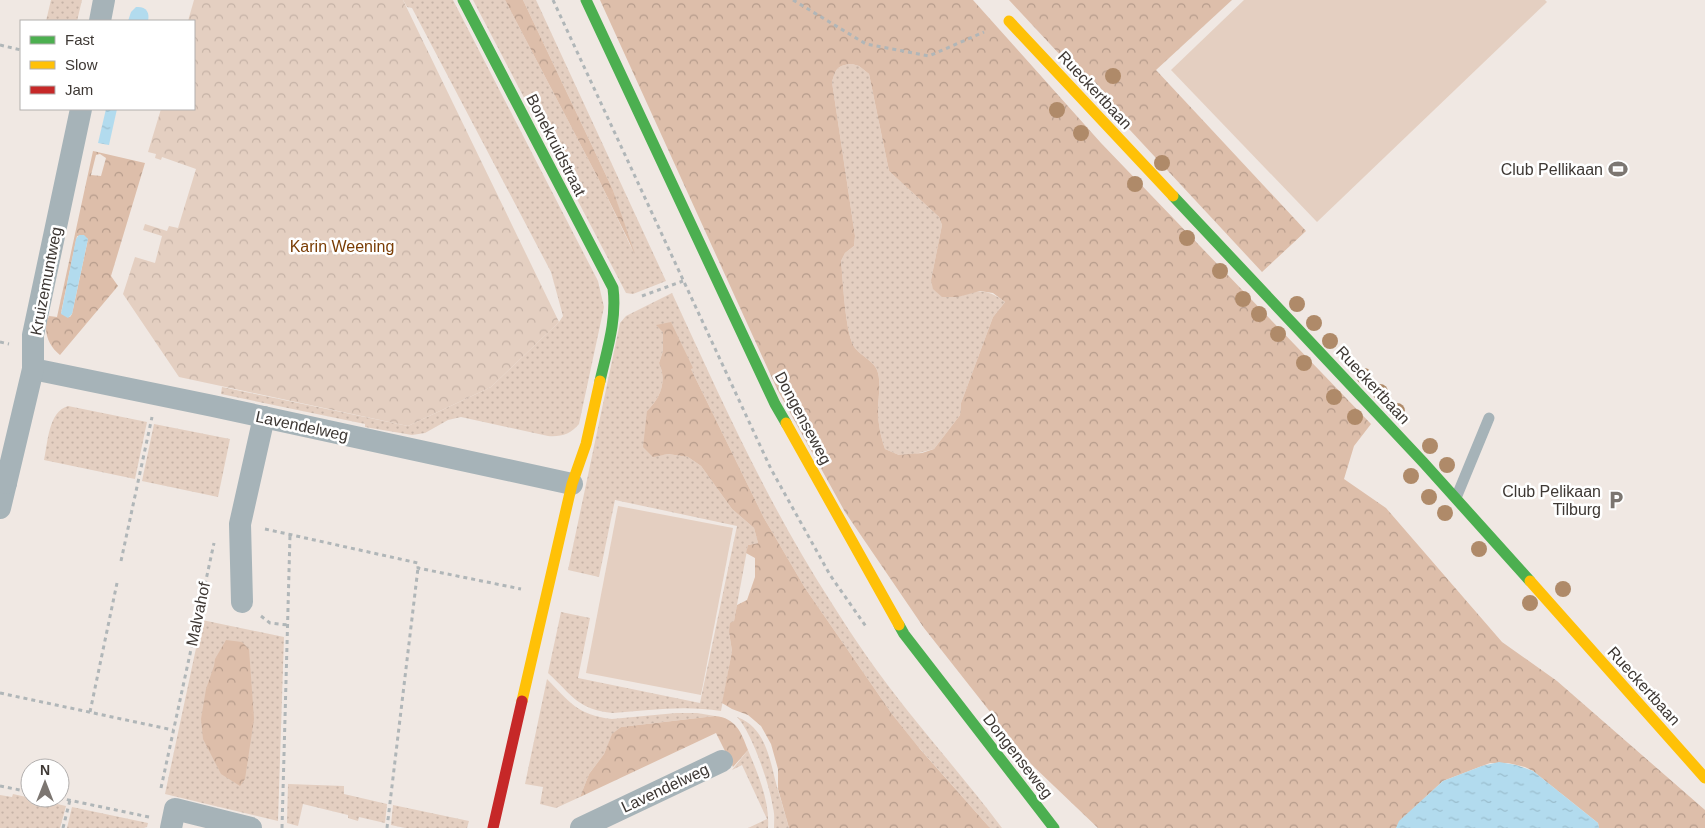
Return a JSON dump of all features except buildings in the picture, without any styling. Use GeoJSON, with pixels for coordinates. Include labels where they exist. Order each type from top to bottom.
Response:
{"type":"FeatureCollection","features":[{"type":"Feature","properties":{"kind":"street"},"geometry":{"type":"LineString","coordinates":[[100,20],[104,0]]}},
{"type":"Feature","properties":{"kind":"street","name":"Bonekruidstraat"},"geometry":{"type":"LineString","coordinates":[[463,0],[613,288],[615,306]]}},
{"type":"Feature","properties":{"kind":"street","name":"Dongenseweg"},"geometry":{"type":"LineString","coordinates":[[586,0],[711,264],[774,404],[904,634],[1054,828]]}},
{"type":"Feature","properties":{"kind":"street","name":"Rueckertbaan"},"geometry":{"type":"LineString","coordinates":[[1009,21],[1456,498],[1705,778]]}},
{"type":"Feature","properties":{"kind":"street","name":"Kruizemuntweg"},"geometry":{"type":"LineString","coordinates":[[0,508],[3,483],[33,370],[34,335],[81,110]]}},
{"type":"Feature","properties":{"kind":"street"},"geometry":{"type":"LineString","coordinates":[[494,828],[572,484],[586,444],[614,322],[615,306]]}},
{"type":"Feature","properties":{"kind":"street","name":"Lavendelweg"},"geometry":{"type":"LineString","coordinates":[[33,370],[264,417],[572,484]]}},
{"type":"Feature","properties":{"kind":"street"},"geometry":{"type":"LineString","coordinates":[[242,602],[240,524],[264,417]]}},
{"type":"Feature","properties":{"kind":"street","name":"Lavendelweg"},"geometry":{"type":"LineString","coordinates":[[581,828],[722,761]]}},
{"type":"Feature","properties":{"kind":"street"},"geometry":{"type":"LineString","coordinates":[[171,825],[175,809],[251,828]]}},
{"type":"Feature","properties":{"kind":"street","name":"Dongenseweg"},"geometry":{"type":"LineString","coordinates":[[1046,818],[1063,828]]}},
{"type":"Feature","properties":{"kind":"lane"},"geometry":{"type":"LineString","coordinates":[[1456,498],[1489,418]]}},
{"type":"Feature","properties":{"kind":"path"},"geometry":{"type":"LineString","coordinates":[[794,0],[866,44],[929,56],[1009,21]]}},
{"type":"Feature","properties":{"kind":"path"},"geometry":{"type":"LineString","coordinates":[[0,45],[20,50]]}},
{"type":"Feature","properties":{"kind":"path"},"geometry":{"type":"LineString","coordinates":[[615,306],[683,281]]}},
{"type":"Feature","properties":{"kind":"path"},"geometry":{"type":"LineString","coordinates":[[122,561],[156,395]]}},
{"type":"Feature","properties":{"kind":"path"},"geometry":{"type":"LineString","coordinates":[[240,524],[418,564],[387,828]]}},
{"type":"Feature","properties":{"kind":"path"},"geometry":{"type":"LineString","coordinates":[[282,828],[290,535]]}},
{"type":"Feature","properties":{"kind":"path","name":"Malvahof"},"geometry":{"type":"LineString","coordinates":[[160,792],[215,537]]}},
{"type":"Feature","properties":{"kind":"path"},"geometry":{"type":"LineString","coordinates":[[418,568],[546,595]]}},
{"type":"Feature","properties":{"kind":"path"},"geometry":{"type":"LineString","coordinates":[[90,712],[117,583]]}},
{"type":"Feature","properties":{"kind":"path"},"geometry":{"type":"LineString","coordinates":[[0,693],[173,730]]}},
{"type":"Feature","properties":{"kind":"path"},"geometry":{"type":"LineString","coordinates":[[0,786],[20,790]]}},
{"type":"Feature","properties":{"kind":"path"},"geometry":{"type":"LineString","coordinates":[[70,800],[171,825]]}},
{"type":"Feature","properties":{"kind":"path"},"geometry":{"type":"LineString","coordinates":[[63,828],[68,808]]}},
{"type":"Feature","properties":{"kind":"green space"},"geometry":{"type":"Polygon","coordinates":[[[51,0],[82,0],[77,20],[46,20],[51,0]]]}},
{"type":"Feature","properties":{"kind":"green space","name":"Karin Weening"},"geometry":{"type":"Polygon","coordinates":[[[194,0],[403,0],[559,322],[491,387],[408,426],[179,377],[123,294],[135,257],[155,263],[162,236],[143,230],[145,224],[167,231],[169,226],[178,228],[196,169],[162,157],[161,160],[155,158],[156,154],[148,152],[161,110],[195,110],[195,20],[188,20],[194,0]]]}},
{"type":"Feature","properties":{"kind":"green space"},"geometry":{"type":"Polygon","coordinates":[[[403,0],[453,0],[598,281],[604,307],[579,424],[565,434],[548,436],[461,417],[448,420],[425,433],[412,435],[365,427],[365,424],[221,394],[222,387],[408,426],[491,387],[563,316],[551,272],[412,8],[407,7],[403,0]]]}},
{"type":"Feature","properties":{"kind":"green space"},"geometry":{"type":"Polygon","coordinates":[[[473,0],[505,0],[599,180],[632,249],[613,190],[523,0],[536,0],[666,281],[633,294],[626,293],[473,0]]]}},
{"type":"Feature","properties":{"kind":"green space"},"geometry":{"type":"Polygon","coordinates":[[[505,0],[523,0],[613,190],[635,254],[599,180],[505,0]]]}},
{"type":"Feature","properties":{"kind":"green space"},"geometry":{"type":"Polygon","coordinates":[[[600,0],[973,0],[1101,143],[1371,424],[1354,446],[1344,479],[1386,508],[1502,642],[1557,681],[1705,810],[1705,828],[1599,828],[1598,823],[1533,771],[1508,763],[1490,763],[1443,781],[1400,821],[1396,828],[1098,828],[1032,765],[924,628],[845,512],[777,389],[600,0]],[[852,64],[843,65],[836,71],[832,82],[855,236],[854,246],[845,253],[841,261],[847,320],[855,348],[874,365],[878,373],[878,411],[885,449],[899,455],[922,453],[934,449],[960,415],[961,403],[993,317],[1005,302],[993,293],[980,291],[958,297],[942,297],[933,289],[931,280],[942,225],[939,217],[889,171],[869,74],[859,66],[852,64]]]}},
{"type":"Feature","properties":{"kind":"green space"},"geometry":{"type":"Polygon","coordinates":[[[1009,0],[1232,0],[1156,70],[1306,231],[1262,272],[1009,0]]]}},
{"type":"Feature","properties":{"kind":"green space"},"geometry":{"type":"Polygon","coordinates":[[[1244,0],[1545,0],[1547,2],[1317,222],[1171,70],[1244,0]]]}},
{"type":"Feature","properties":{"kind":"green space"},"geometry":{"type":"Polygon","coordinates":[[[852,64],[859,66],[869,74],[889,171],[939,217],[942,225],[931,280],[958,297],[983,292],[1005,302],[993,317],[961,403],[960,415],[934,449],[911,455],[899,455],[885,449],[878,412],[878,373],[874,365],[855,348],[847,320],[841,261],[845,253],[854,246],[855,236],[832,82],[838,68],[843,65],[852,64]]]}},
{"type":"Feature","properties":{"kind":"green space"},"geometry":{"type":"Polygon","coordinates":[[[93,151],[145,163],[111,276],[118,286],[60,355],[52,347],[46,332],[49,316],[57,317],[93,151]],[[100,154],[96,155],[91,175],[101,176],[106,158],[100,154]],[[77,236],[61,313],[70,317],[88,239],[77,236]]]}},
{"type":"Feature","properties":{"kind":"green space"},"geometry":{"type":"Polygon","coordinates":[[[672,293],[765,489],[808,565],[849,630],[887,684],[1002,828],[990,828],[915,743],[892,714],[805,588],[764,518],[691,369],[663,332],[663,351],[659,363],[662,376],[661,389],[656,400],[647,411],[653,456],[668,454],[688,457],[701,466],[732,509],[754,528],[758,543],[748,545],[734,621],[729,632],[732,651],[721,711],[680,708],[613,713],[591,709],[570,695],[548,673],[561,612],[590,618],[578,678],[700,703],[737,526],[615,500],[599,577],[568,570],[620,323],[626,316],[672,293]]]}},
{"type":"Feature","properties":{"kind":"green space"},"geometry":{"type":"Polygon","coordinates":[[[671,322],[693,368],[691,369],[764,518],[805,588],[892,714],[920,749],[990,828],[789,828],[778,789],[778,769],[771,744],[761,726],[748,715],[722,703],[732,651],[729,632],[730,623],[734,621],[737,605],[747,600],[755,577],[755,558],[746,553],[748,545],[758,543],[754,528],[732,509],[701,466],[688,457],[668,454],[653,457],[643,447],[647,411],[656,400],[662,382],[659,363],[663,351],[663,332],[656,325],[671,322]]]}},
{"type":"Feature","properties":{"kind":"green space"},"geometry":{"type":"Polygon","coordinates":[[[68,406],[147,422],[135,479],[44,460],[53,421],[61,409],[68,406]]]}},
{"type":"Feature","properties":{"kind":"green space"},"geometry":{"type":"Polygon","coordinates":[[[154,424],[230,439],[218,497],[142,481],[154,424]]]}},
{"type":"Feature","properties":{"kind":"green space"},"geometry":{"type":"Polygon","coordinates":[[[618,506],[733,528],[701,695],[586,673],[618,506]]]}},
{"type":"Feature","properties":{"kind":"green space"},"geometry":{"type":"Polygon","coordinates":[[[202,620],[284,637],[278,821],[165,794],[202,620]]]}},
{"type":"Feature","properties":{"kind":"green space"},"geometry":{"type":"Polygon","coordinates":[[[226,640],[242,642],[249,649],[254,719],[245,779],[240,786],[221,774],[203,739],[201,719],[206,689],[215,659],[226,640]]]}},
{"type":"Feature","properties":{"kind":"green space"},"geometry":{"type":"Polygon","coordinates":[[[547,679],[568,701],[582,711],[600,717],[612,719],[676,713],[697,713],[715,716],[621,727],[612,735],[604,754],[589,774],[580,797],[556,808],[540,804],[543,787],[525,784],[547,679]]]}},
{"type":"Feature","properties":{"kind":"green space"},"geometry":{"type":"Polygon","coordinates":[[[715,716],[728,720],[737,727],[748,750],[733,767],[716,733],[580,797],[589,774],[604,754],[612,734],[621,727],[715,716]]]}},
{"type":"Feature","properties":{"kind":"green space"},"geometry":{"type":"Polygon","coordinates":[[[737,717],[747,722],[761,737],[769,756],[789,828],[774,828],[774,811],[764,773],[749,734],[737,717]]]}},
{"type":"Feature","properties":{"kind":"green space"},"geometry":{"type":"Polygon","coordinates":[[[748,750],[765,798],[768,828],[748,828],[767,819],[742,765],[732,770],[748,750]]]}},
{"type":"Feature","properties":{"kind":"green space"},"geometry":{"type":"Polygon","coordinates":[[[288,784],[344,786],[344,794],[387,804],[385,823],[359,817],[358,821],[348,818],[348,815],[303,804],[298,826],[287,823],[288,784]]]}},
{"type":"Feature","properties":{"kind":"green space"},"geometry":{"type":"Polygon","coordinates":[[[13,794],[20,796],[20,808],[65,808],[60,828],[0,828],[0,795],[12,797],[13,794]]]}},
{"type":"Feature","properties":{"kind":"green space"},"geometry":{"type":"Polygon","coordinates":[[[393,805],[469,821],[467,828],[405,828],[391,825],[393,805]]]}},
{"type":"Feature","properties":{"kind":"green space"},"geometry":{"type":"Polygon","coordinates":[[[72,807],[148,823],[147,827],[144,828],[67,828],[72,807]]]}},
{"type":"Feature","properties":{"kind":"water"},"geometry":{"type":"Polygon","coordinates":[[[136,7],[142,7],[146,10],[148,20],[128,20],[131,12],[136,7]]]}},
{"type":"Feature","properties":{"kind":"water"},"geometry":{"type":"Polygon","coordinates":[[[106,110],[117,110],[109,145],[98,143],[106,110]]]}},
{"type":"Feature","properties":{"kind":"water"},"geometry":{"type":"Polygon","coordinates":[[[79,235],[84,235],[88,239],[72,314],[68,318],[61,314],[76,239],[79,235]]]}},
{"type":"Feature","properties":{"kind":"water"},"geometry":{"type":"Polygon","coordinates":[[[1499,762],[1533,771],[1598,823],[1599,828],[1396,828],[1399,821],[1443,781],[1482,766],[1499,762]]]}},
{"type":"Feature","properties":{"kind":"traffic: fast"},"geometry":{"type":"LineString","coordinates":[[463,0],[613,288],[614,312],[600,381]]}},
{"type":"Feature","properties":{"kind":"traffic: fast"},"geometry":{"type":"LineString","coordinates":[[586,0],[775,404],[786,423]]}},
{"type":"Feature","properties":{"kind":"traffic: fast"},"geometry":{"type":"LineString","coordinates":[[1173,196],[1423,462],[1530,581]]}},
{"type":"Feature","properties":{"kind":"traffic: fast"},"geometry":{"type":"LineString","coordinates":[[899,625],[1054,828]]}},
{"type":"Feature","properties":{"kind":"traffic: slow"},"geometry":{"type":"LineString","coordinates":[[1009,21],[1173,196]]}},
{"type":"Feature","properties":{"kind":"traffic: slow"},"geometry":{"type":"LineString","coordinates":[[522,701],[572,484],[586,444],[600,381]]}},
{"type":"Feature","properties":{"kind":"traffic: slow"},"geometry":{"type":"LineString","coordinates":[[786,423],[899,625]]}},
{"type":"Feature","properties":{"kind":"traffic: slow"},"geometry":{"type":"LineString","coordinates":[[1530,581],[1705,778]]}},
{"type":"Feature","properties":{"kind":"traffic: jam"},"geometry":{"type":"LineString","coordinates":[[493,828],[522,701]]}},
{"type":"Feature","properties":{"kind":"place","name":"Club Pellikaan"},"geometry":{"type":"Point","coordinates":[1618,169]}},
{"type":"Feature","properties":{"kind":"place","name":"Club Pelikaan Tilburg"},"geometry":{"type":"Point","coordinates":[1616,500]}}]}
